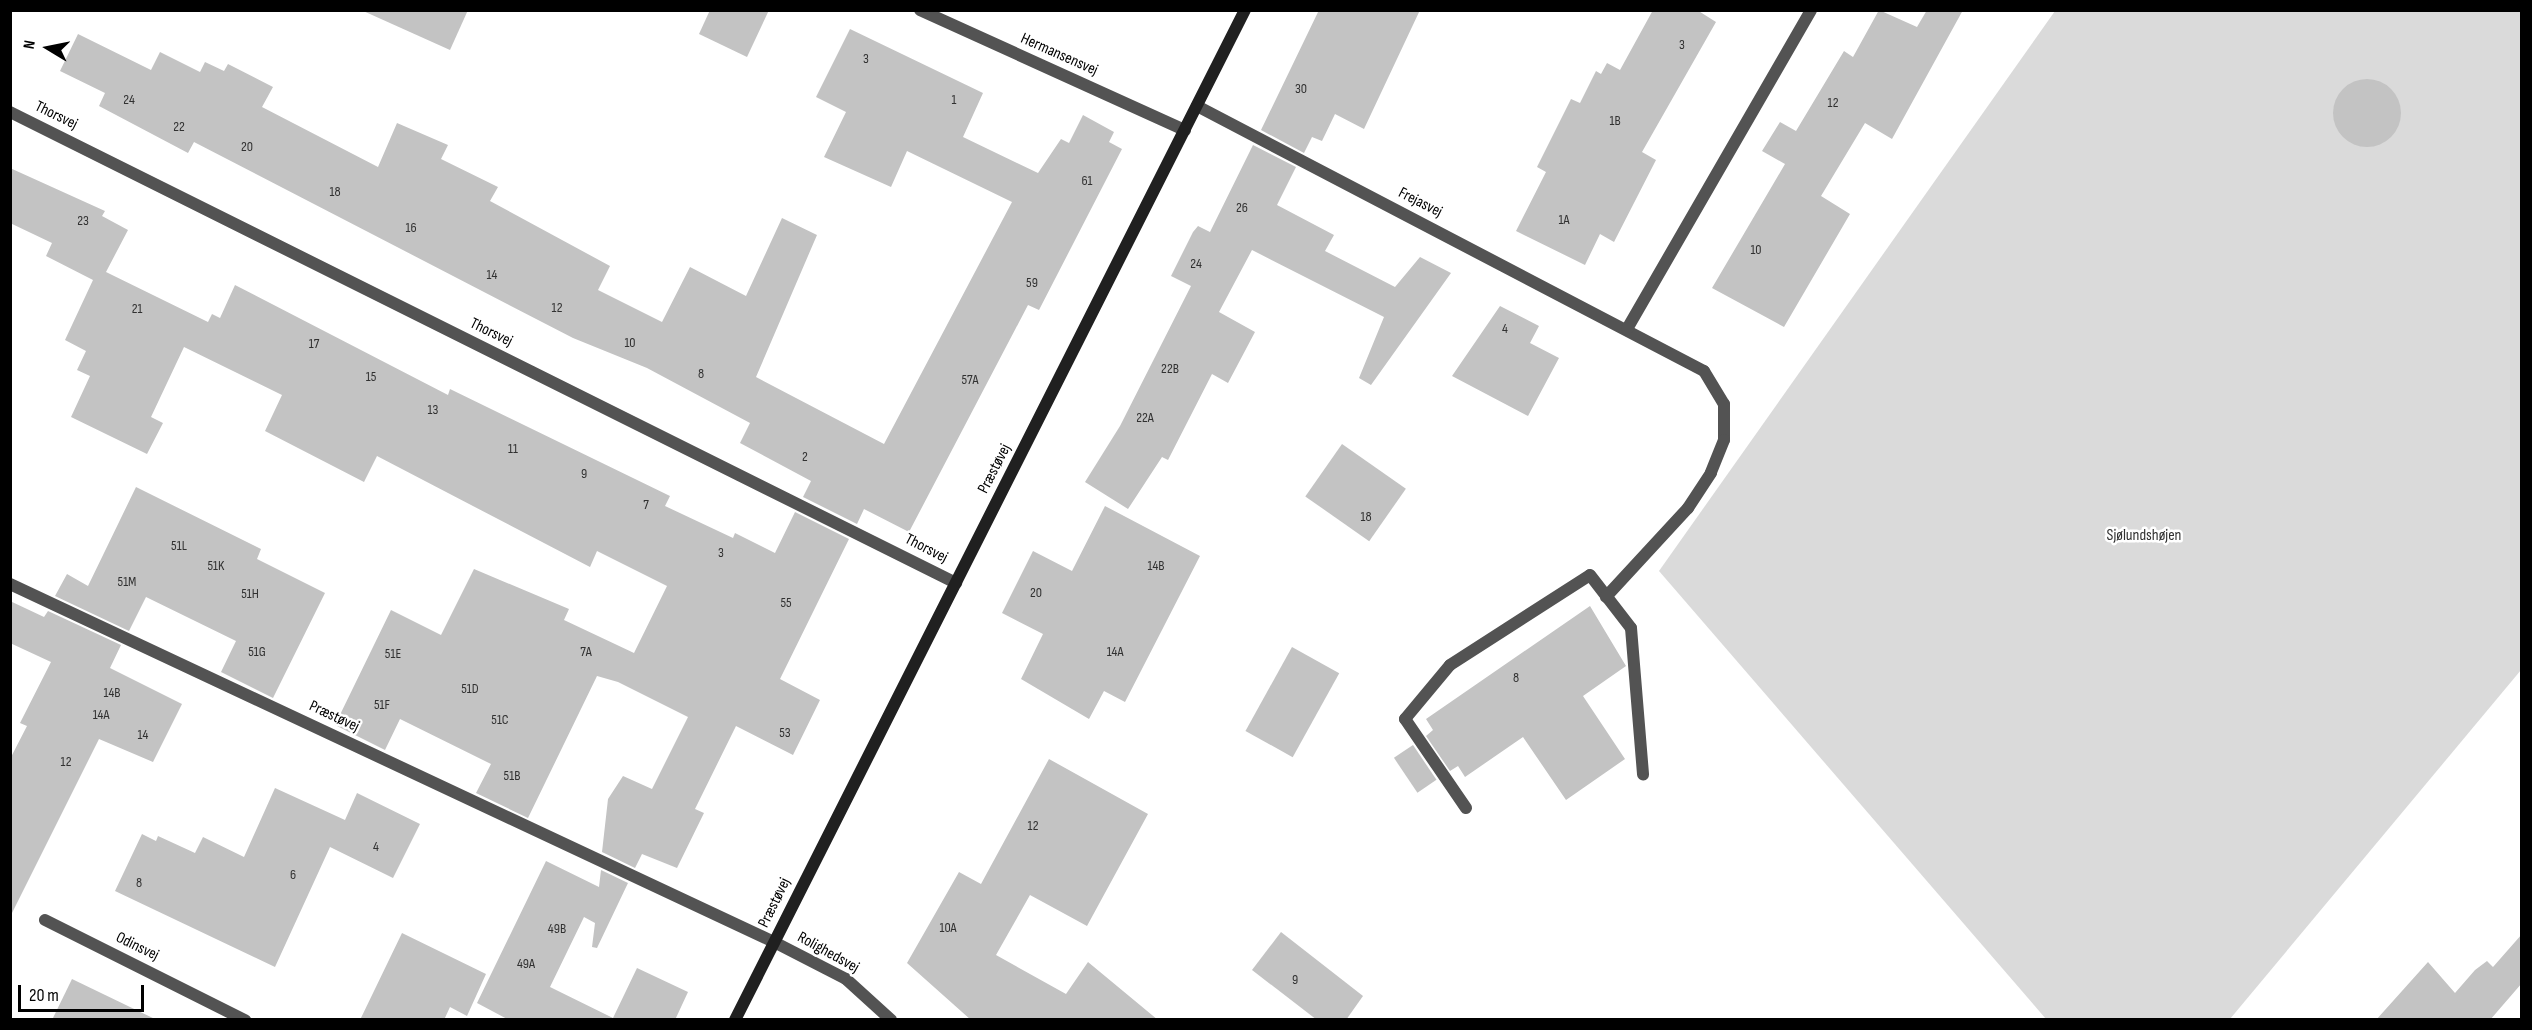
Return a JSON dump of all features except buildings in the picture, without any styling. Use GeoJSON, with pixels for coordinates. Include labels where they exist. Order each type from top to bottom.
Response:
{"type":"FeatureCollection","features":[{"type":"Feature","properties":{"kind":"street","name":"Hermansensvej"},"geometry":{"type":"LineString","coordinates":[[920,10],[1185,130]]}},
{"type":"Feature","properties":{"kind":"street","name":"Præstøvej"},"geometry":{"type":"LineString","coordinates":[[735,1020],[1245,10]]}},
{"type":"Feature","properties":{"kind":"street"},"geometry":{"type":"LineString","coordinates":[[1627,329],[1811,10]]}},
{"type":"Feature","properties":{"kind":"street","name":"Frejasvej"},"geometry":{"type":"LineString","coordinates":[[1197,106],[1704,370],[1724,404],[1724,440],[1688,508],[1606,597]]}},
{"type":"Feature","properties":{"kind":"street","name":"Thorsvej"},"geometry":{"type":"LineString","coordinates":[[10,112],[956,583]]}},
{"type":"Feature","properties":{"kind":"street"},"geometry":{"type":"LineString","coordinates":[[1466,808],[1405,719],[1450,664],[1590,575],[1631,628],[1642,775]]}},
{"type":"Feature","properties":{"kind":"street","name":"Præstøvej"},"geometry":{"type":"LineString","coordinates":[[10,584],[774,942]]}},
{"type":"Feature","properties":{"kind":"street","name":"Odinsvej"},"geometry":{"type":"LineString","coordinates":[[45,920],[245,1020]]}},
{"type":"Feature","properties":{"kind":"street","name":"Rolighedsvej"},"geometry":{"type":"LineString","coordinates":[[774,942],[846,979],[891,1020]]}},
{"type":"Feature","properties":{"kind":"green space","name":"Sjølundshøjen"},"geometry":{"type":"Polygon","coordinates":[[[2055,11],[2521,11],[2521,670],[2230,1019],[2046,1019],[1659,571],[2055,11]]]}}]}
